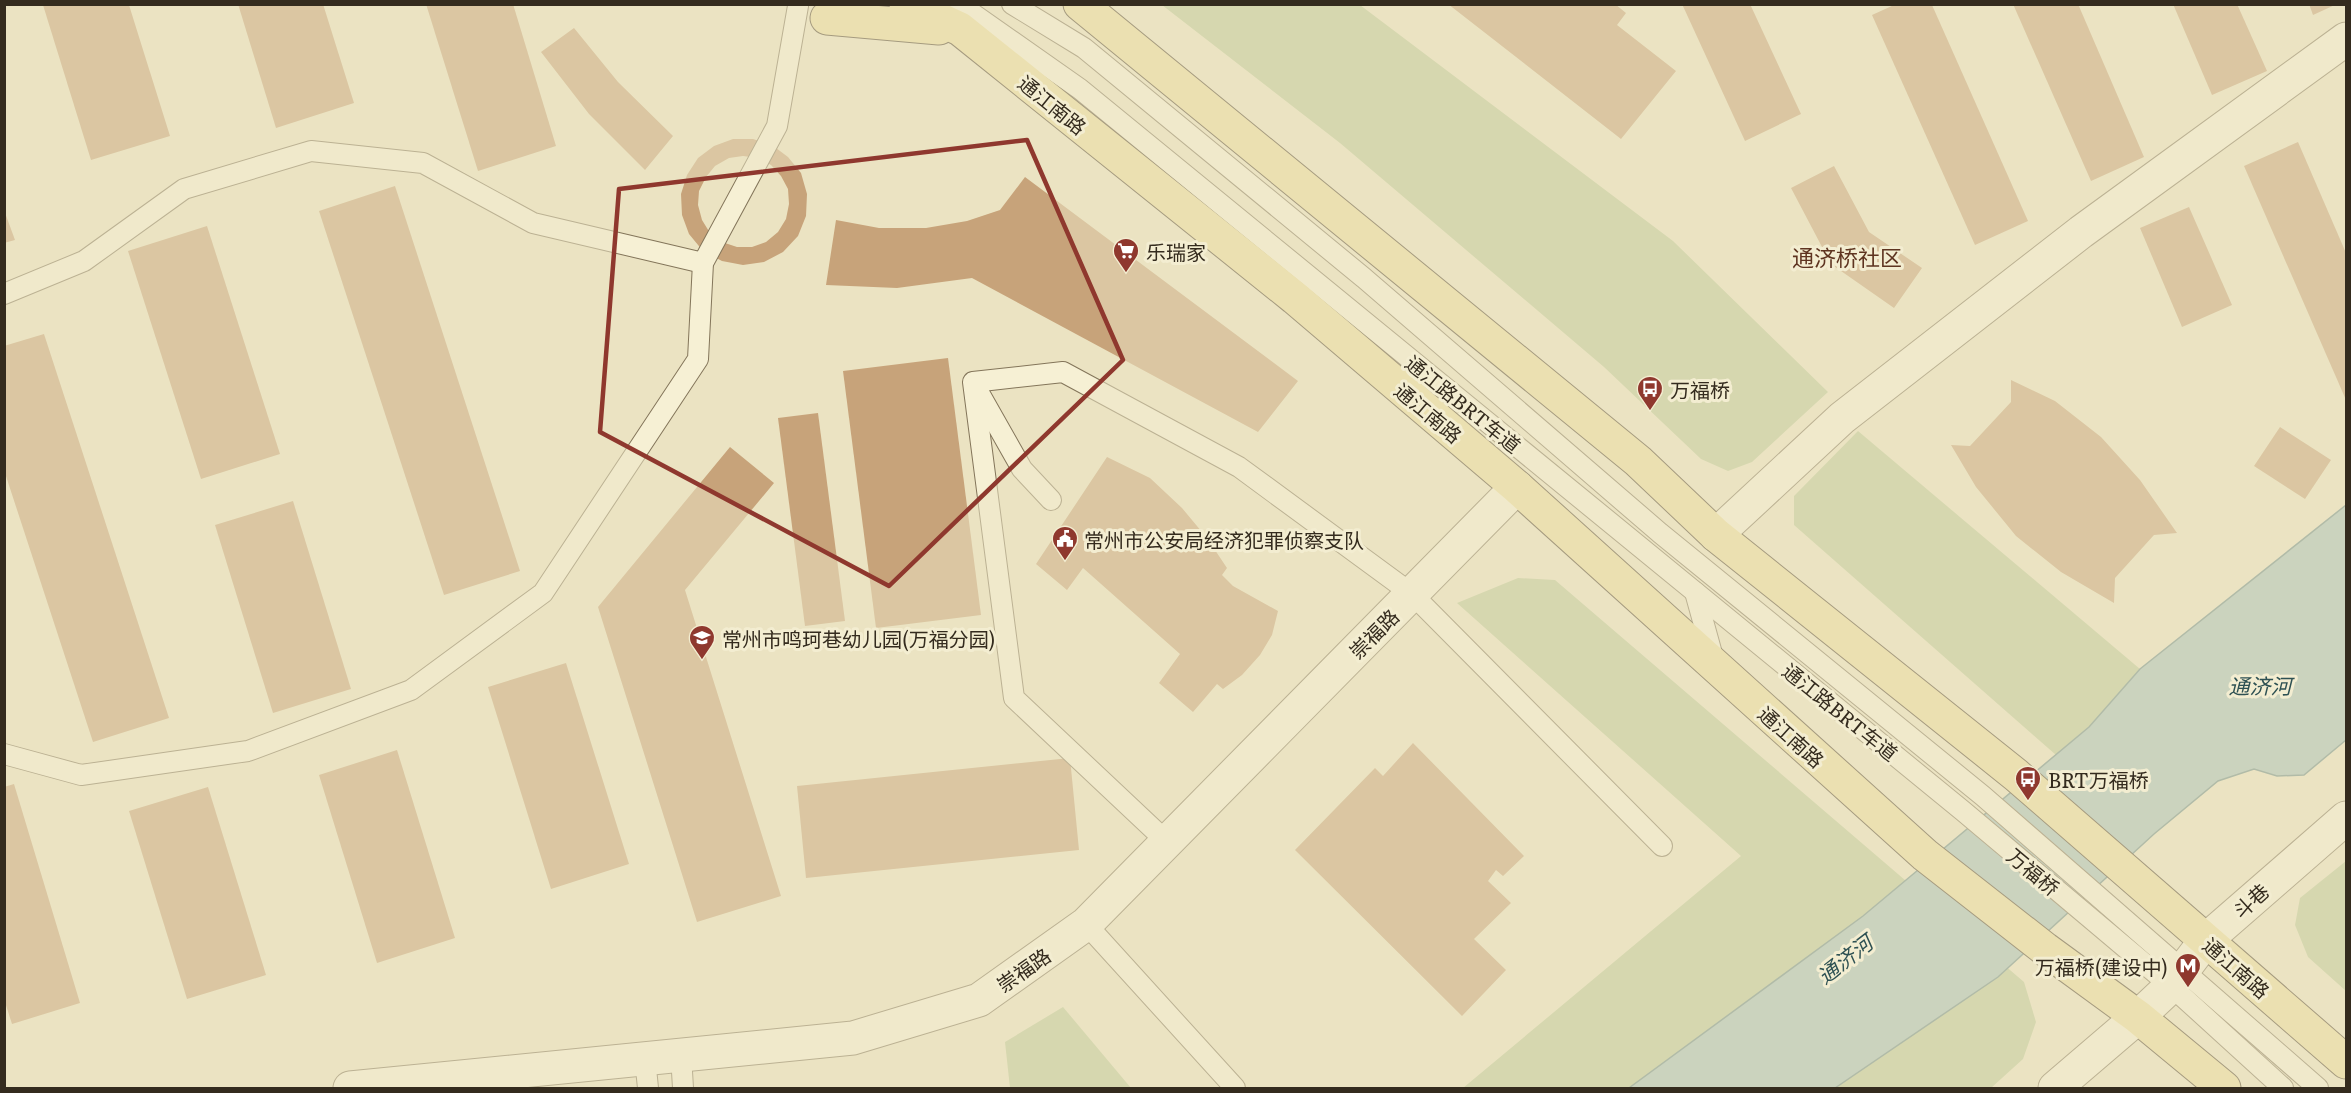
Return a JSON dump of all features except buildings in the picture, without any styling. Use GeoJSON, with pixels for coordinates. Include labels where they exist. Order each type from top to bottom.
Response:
{"type":"FeatureCollection","features":[{"type":"Feature","properties":{"kind":"main road","name":"通江南路"},"geometry":{"type":"LineString","coordinates":[[906,4],[959,17],[1517,487],[1925,855],[2045,949],[2138,1017]]}},
{"type":"Feature","properties":{"kind":"main road"},"geometry":{"type":"LineString","coordinates":[[1080,4],[1638,462],[1716,535]]}},
{"type":"Feature","properties":{"kind":"main road"},"geometry":{"type":"LineString","coordinates":[[807,10],[959,17]]}},
{"type":"Feature","properties":{"kind":"main road","name":"通江南路"},"geometry":{"type":"LineString","coordinates":[[1716,535],[2016,775],[2346,1062]]}},
{"type":"Feature","properties":{"kind":"main road"},"geometry":{"type":"LineString","coordinates":[[2138,1017],[2224,1089]]}},
{"type":"Feature","properties":{"kind":"street"},"geometry":{"type":"LineString","coordinates":[[1716,535],[1851,411],[2081,232],[2346,39]]}},
{"type":"Feature","properties":{"kind":"street","name":"崇福路"},"geometry":{"type":"LineString","coordinates":[[350,1089],[647,1074],[681,1055],[853,1038],[979,1000],[1086,924],[1517,487]]}},
{"type":"Feature","properties":{"kind":"street","name":"斗巷"},"geometry":{"type":"LineString","coordinates":[[2055,1089],[2138,1017],[2177,978],[2206,940],[2346,818]]}},
{"type":"Feature","properties":{"kind":"lane","name":"通江路BRT车道"},"geometry":{"type":"LineString","coordinates":[[1012,4],[1084,48],[1364,278],[1660,534],[1983,796]]}},
{"type":"Feature","properties":{"kind":"lane"},"geometry":{"type":"LineString","coordinates":[[4,754],[81,775],[248,751],[411,690],[543,593],[698,359],[703,263],[777,126],[807,10]]}},
{"type":"Feature","properties":{"kind":"lane","name":"通江路BRT车道"},"geometry":{"type":"LineString","coordinates":[[959,17],[1080,89],[1963,811]]}},
{"type":"Feature","properties":{"kind":"lane"},"geometry":{"type":"LineString","coordinates":[[4,294],[84,261],[184,189],[311,151],[423,163],[533,223],[703,263]]}},
{"type":"Feature","properties":{"kind":"lane"},"geometry":{"type":"LineString","coordinates":[[973,381],[1063,372],[1239,467],[1412,594],[1662,846]]}},
{"type":"Feature","properties":{"kind":"lane"},"geometry":{"type":"LineString","coordinates":[[973,381],[1022,470],[1051,500]]}},
{"type":"Feature","properties":{"kind":"lane"},"geometry":{"type":"LineString","coordinates":[[973,381],[1014,698],[1167,842]]}},
{"type":"Feature","properties":{"kind":"lane"},"geometry":{"type":"LineString","coordinates":[[1695,592],[1715,666]]}},
{"type":"Feature","properties":{"kind":"lane","name":"万福桥"},"geometry":{"type":"LineString","coordinates":[[1983,796],[2119,914],[2177,978]]}},
{"type":"Feature","properties":{"kind":"lane","name":"万福桥"},"geometry":{"type":"LineString","coordinates":[[1963,811],[2106,931],[2177,978]]}},
{"type":"Feature","properties":{"kind":"lane"},"geometry":{"type":"LineString","coordinates":[[1086,924],[1235,1089]]}},
{"type":"Feature","properties":{"kind":"lane"},"geometry":{"type":"LineString","coordinates":[[2177,978],[2283,1089]]}},
{"type":"Feature","properties":{"kind":"lane"},"geometry":{"type":"LineString","coordinates":[[2177,978],[2318,1089]]}},
{"type":"Feature","properties":{"kind":"lane"},"geometry":{"type":"LineString","coordinates":[[681,1055],[683,1089]]}},
{"type":"Feature","properties":{"kind":"highlighted area"},"geometry":{"type":"Polygon","coordinates":[[[1027,140],[1123,360],[889,586],[600,432],[619,189],[1027,140]]]}},
{"type":"Feature","properties":{"kind":"green space"},"geometry":{"type":"Polygon","coordinates":[[[1162,5],[1360,5],[1673,241],[1828,392],[1752,462],[1728,471],[1701,459],[1604,367],[1340,143],[1162,5]]]}},
{"type":"Feature","properties":{"kind":"green space"},"geometry":{"type":"Polygon","coordinates":[[[1858,431],[2140,669],[2089,727],[2056,755],[1794,525],[1794,496],[1858,431]]]}},
{"type":"Feature","properties":{"kind":"green space"},"geometry":{"type":"Polygon","coordinates":[[[1518,578],[1555,580],[2024,982],[2036,1022],[2023,1059],[1991,1088],[1463,1088],[1741,856],[1457,603],[1518,578]]]}},
{"type":"Feature","properties":{"kind":"green space"},"geometry":{"type":"Polygon","coordinates":[[[2346,861],[2346,991],[2308,957],[2295,925],[2300,898],[2346,861]]]}},
{"type":"Feature","properties":{"kind":"green space"},"geometry":{"type":"Polygon","coordinates":[[[1063,1007],[1131,1088],[1010,1088],[1005,1042],[1063,1007]]]}},
{"type":"Feature","properties":{"kind":"water","name":"通济河"},"geometry":{"type":"Polygon","coordinates":[[[2346,505],[2346,740],[2304,775],[2277,776],[2254,769],[2218,781],[2154,834],[1998,977],[1835,1088],[1629,1088],[1863,916],[2089,727],[2140,669],[2346,505]]]}},
{"type":"Feature","properties":{"kind":"place","name":"乐瑞家"},"geometry":{"type":"Point","coordinates":[1126,274]}},
{"type":"Feature","properties":{"kind":"place","name":"万福桥"},"geometry":{"type":"Point","coordinates":[1650,412]}},
{"type":"Feature","properties":{"kind":"place","name":"常州市公安局经济犯罪侦察支队"},"geometry":{"type":"Point","coordinates":[1065,562]}},
{"type":"Feature","properties":{"kind":"place","name":"常州市鸣珂巷幼儿园(万福分园)"},"geometry":{"type":"Point","coordinates":[702,661]}},
{"type":"Feature","properties":{"kind":"place","name":"BRT万福桥"},"geometry":{"type":"Point","coordinates":[2028,802]}},
{"type":"Feature","properties":{"kind":"place","name":"万福桥(建设中)"},"geometry":{"type":"Point","coordinates":[2188,989]}},
{"type":"Feature","properties":{"kind":"district","name":"通济桥社区"},"geometry":{"type":"Point","coordinates":[1847,256]}}]}
